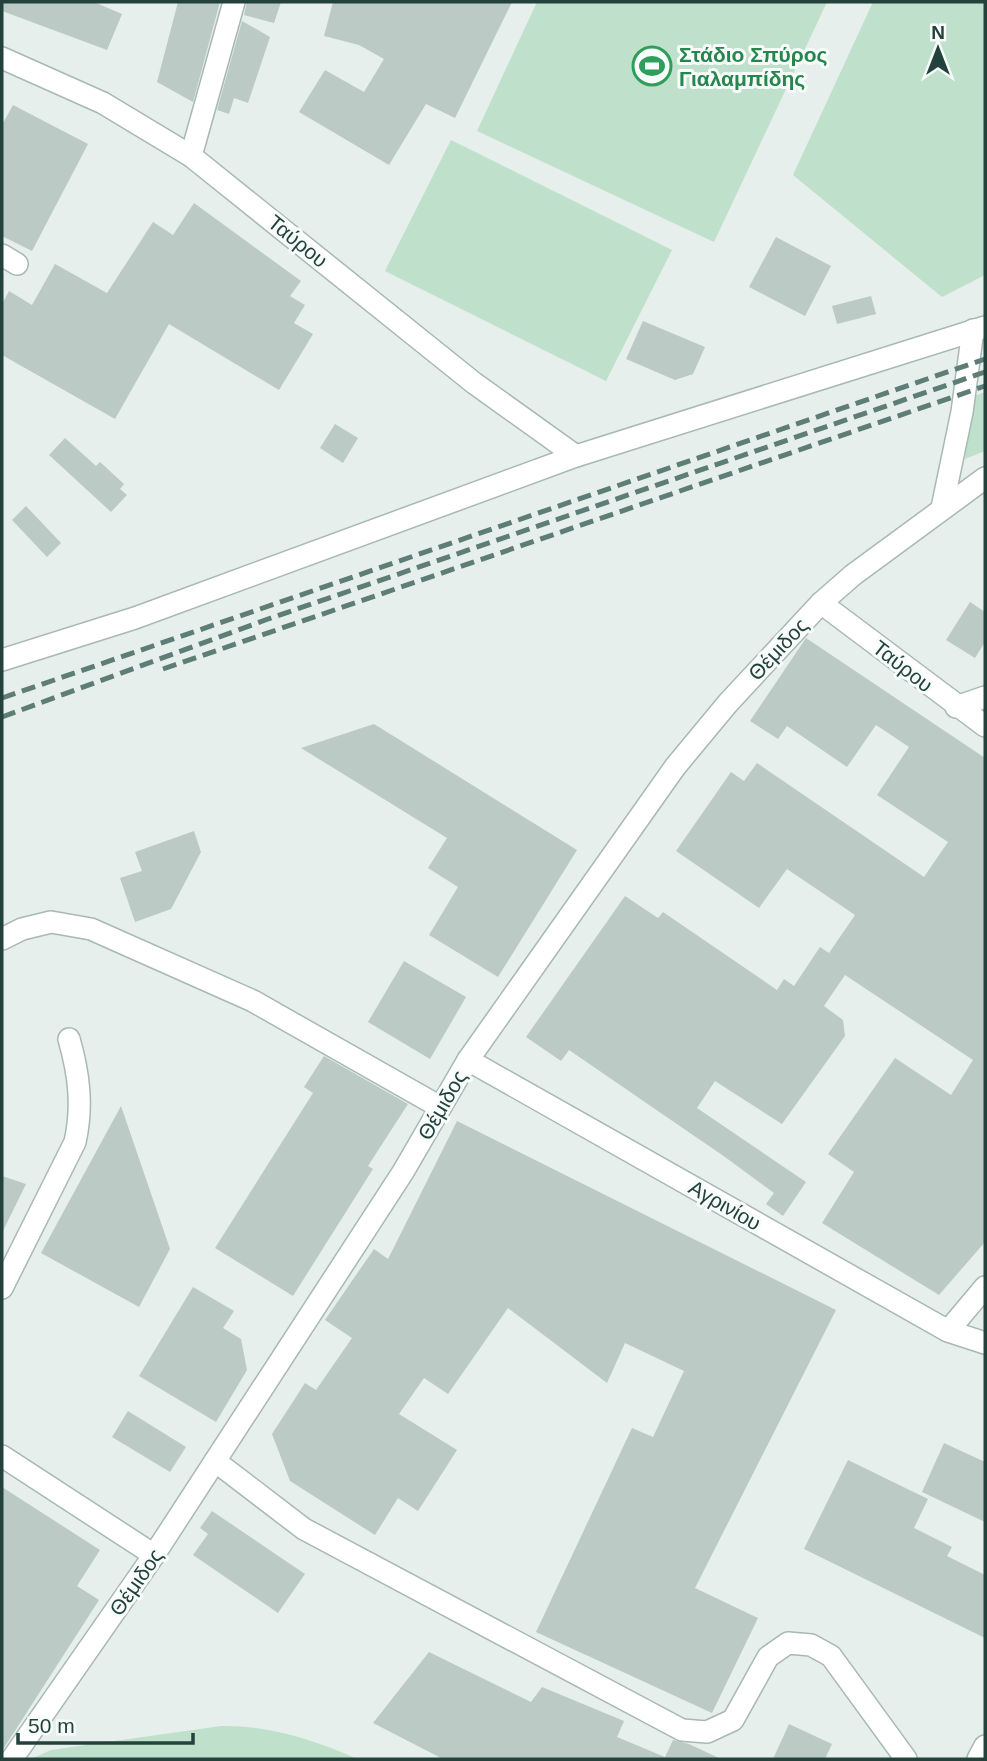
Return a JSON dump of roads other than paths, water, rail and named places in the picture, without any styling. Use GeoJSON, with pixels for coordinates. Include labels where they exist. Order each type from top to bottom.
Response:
{"type":"FeatureCollection","features":[{"type":"Feature","properties":{"kind":"street"},"geometry":{"type":"LineString","coordinates":[[191,156],[234,2]]}},
{"type":"Feature","properties":{"kind":"street","name":"Ταύρου"},"geometry":{"type":"LineString","coordinates":[[2,58],[103,103],[191,156],[474,383],[576,456]]}},
{"type":"Feature","properties":{"kind":"street"},"geometry":{"type":"LineString","coordinates":[[2,660],[135,618],[576,456],[979,329],[942,508]]}},
{"type":"Feature","properties":{"kind":"street","name":"Θέμιδος"},"geometry":{"type":"LineString","coordinates":[[12,1759],[155,1555],[403,1172],[468,1060],[675,767],[728,703],[821,603],[853,575],[985,478]]}},
{"type":"Feature","properties":{"kind":"street","name":"Ταύρου"},"geometry":{"type":"LineString","coordinates":[[821,603],[956,707],[985,726]]}},
{"type":"Feature","properties":{"kind":"street"},"geometry":{"type":"LineString","coordinates":[[956,707],[985,697]]}},
{"type":"Feature","properties":{"kind":"street"},"geometry":{"type":"LineString","coordinates":[[2,939],[22,929],[51,922],[91,929],[253,1001],[440,1107]]}},
{"type":"Feature","properties":{"kind":"street"},"geometry":{"type":"LineString","coordinates":[[2,1288],[75,1142],[80,1121],[80,1094],[69,1039]]}},
{"type":"Feature","properties":{"kind":"street","name":"Αγρινίου"},"geometry":{"type":"LineString","coordinates":[[468,1060],[948,1331],[985,1343]]}},
{"type":"Feature","properties":{"kind":"street"},"geometry":{"type":"LineString","coordinates":[[948,1331],[985,1287]]}},
{"type":"Feature","properties":{"kind":"street"},"geometry":{"type":"LineString","coordinates":[[2,1456],[155,1555]]}},
{"type":"Feature","properties":{"kind":"street"},"geometry":{"type":"LineString","coordinates":[[215,1461],[304,1529],[682,1730],[707,1732],[733,1720],[768,1657],[788,1643],[811,1645],[831,1656],[906,1759]]}},
{"type":"Feature","properties":{"kind":"street"},"geometry":{"type":"LineString","coordinates":[[978,1759],[985,1746]]}},
{"type":"Feature","properties":{"kind":"railway"},"geometry":{"type":"LineString","coordinates":[[2,698],[985,359]]}},
{"type":"Feature","properties":{"kind":"railway"},"geometry":{"type":"LineString","coordinates":[[2,717],[268,619],[985,372]]}},
{"type":"Feature","properties":{"kind":"railway"},"geometry":{"type":"LineString","coordinates":[[163,669],[985,386]]}},
{"type":"Feature","properties":{"kind":"place","name":"Στάδιο Σπύρος Γιαλαμπίδης"},"geometry":{"type":"Point","coordinates":[652,66]}}]}
